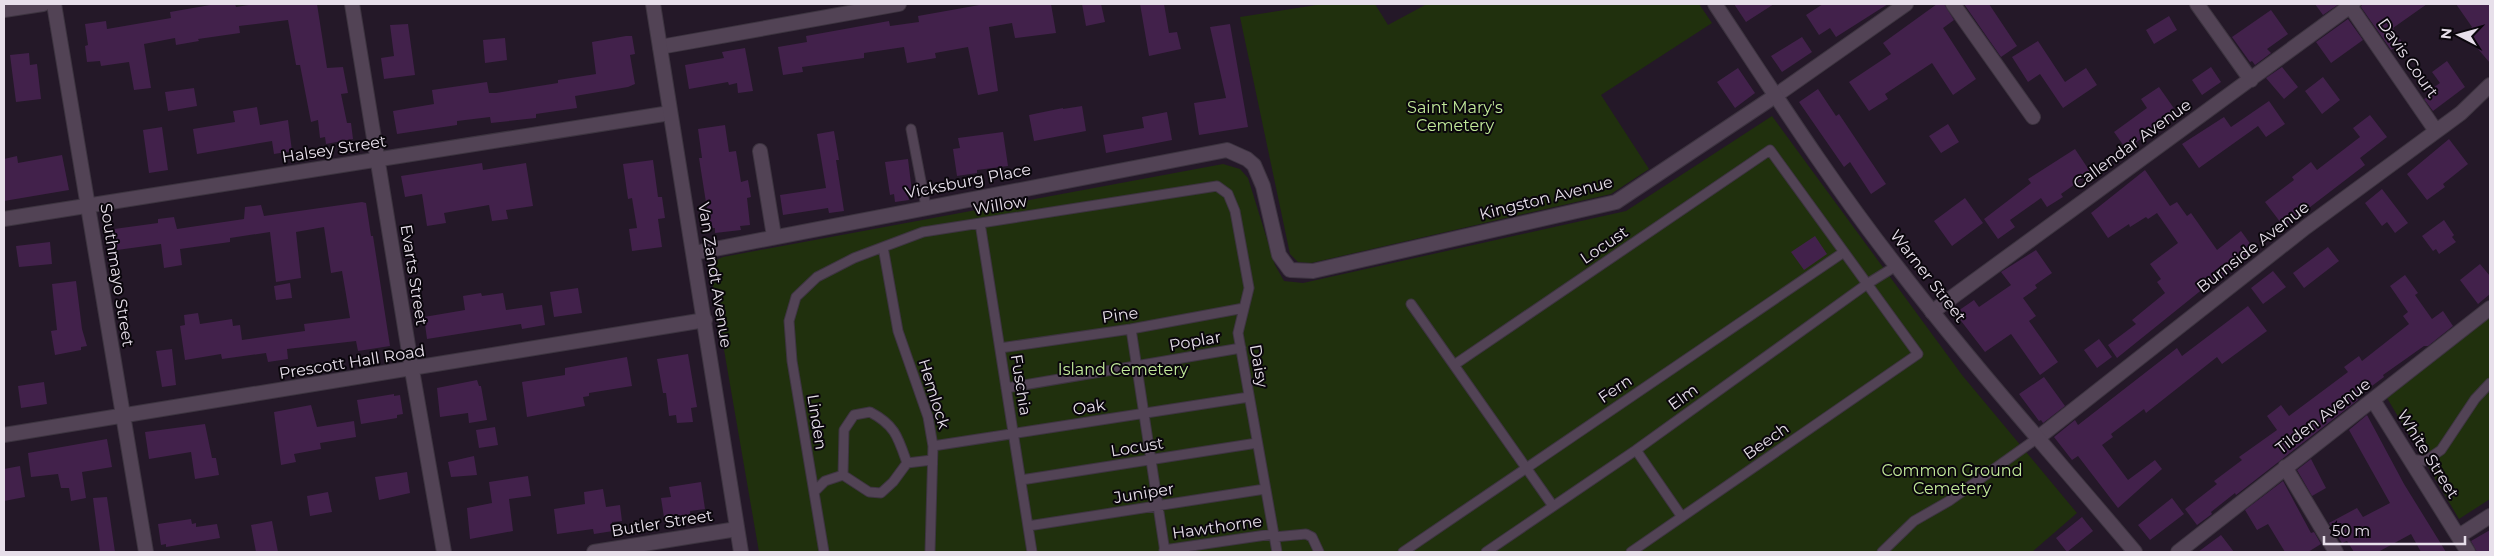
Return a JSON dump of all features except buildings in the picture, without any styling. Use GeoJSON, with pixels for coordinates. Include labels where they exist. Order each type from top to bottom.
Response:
{"type":"FeatureCollection","features":[{"type":"Feature","properties":{"kind":"street"},"geometry":{"type":"LineString","coordinates":[[4,10],[42,4]]}},
{"type":"Feature","properties":{"kind":"street","name":"Southmayo Street"},"geometry":{"type":"LineString","coordinates":[[54,4],[146,552]]}},
{"type":"Feature","properties":{"kind":"street","name":"Evarts Street"},"geometry":{"type":"LineString","coordinates":[[352,4],[444,552]]}},
{"type":"Feature","properties":{"kind":"street","name":"Van Zandt Avenue"},"geometry":{"type":"LineString","coordinates":[[653,4],[741,552]]}},
{"type":"Feature","properties":{"kind":"street"},"geometry":{"type":"LineString","coordinates":[[660,46],[900,4]]}},
{"type":"Feature","properties":{"kind":"street","name":"Warner Street"},"geometry":{"type":"LineString","coordinates":[[1715,4],[1776,96],[1896,266],[1932,312],[2135,552]]}},
{"type":"Feature","properties":{"kind":"street","name":"Kingston Avenue"},"geometry":{"type":"LineString","coordinates":[[1247,159],[1254,165],[1263,186],[1279,255],[1290,270],[1313,271],[1616,202],[1776,96],[1906,4]]}},
{"type":"Feature","properties":{"kind":"street"},"geometry":{"type":"LineString","coordinates":[[1954,4],[2032,117]]}},
{"type":"Feature","properties":{"kind":"street"},"geometry":{"type":"LineString","coordinates":[[2197,4],[2251,80]]}},
{"type":"Feature","properties":{"kind":"street","name":"Callendar Avenue"},"geometry":{"type":"LineString","coordinates":[[1932,312],[2352,5]]}},
{"type":"Feature","properties":{"kind":"street","name":"Davis Court"},"geometry":{"type":"LineString","coordinates":[[2352,5],[2436,131]]}},
{"type":"Feature","properties":{"kind":"street","name":"Burnside Avenue"},"geometry":{"type":"LineString","coordinates":[[2039,437],[2306,227],[2460,113],[2490,85]]}},
{"type":"Feature","properties":{"kind":"street","name":"Halsey Street"},"geometry":{"type":"LineString","coordinates":[[4,219],[670,113]]}},
{"type":"Feature","properties":{"kind":"street","name":"Vicksburg Place"},"geometry":{"type":"LineString","coordinates":[[694,253],[774,236],[1227,150],[1247,159]]}},
{"type":"Feature","properties":{"kind":"street"},"geometry":{"type":"LineString","coordinates":[[760,151],[774,236]]}},
{"type":"Feature","properties":{"kind":"street","name":"Tilden Avenue"},"geometry":{"type":"LineString","coordinates":[[2178,552],[2490,308]]}},
{"type":"Feature","properties":{"kind":"street","name":"Prescott Hall Road"},"geometry":{"type":"LineString","coordinates":[[4,435],[412,370],[705,320]]}},
{"type":"Feature","properties":{"kind":"street","name":"White Street"},"geometry":{"type":"LineString","coordinates":[[2373,400],[2468,552]]}},
{"type":"Feature","properties":{"kind":"street"},"geometry":{"type":"LineString","coordinates":[[2285,467],[2336,552]]}},
{"type":"Feature","properties":{"kind":"street"},"geometry":{"type":"LineString","coordinates":[[2459,536],[2490,516]]}},
{"type":"Feature","properties":{"kind":"street","name":"Butler Street"},"geometry":{"type":"LineString","coordinates":[[594,552],[737,529]]}},
{"type":"Feature","properties":{"kind":"lane"},"geometry":{"type":"LineString","coordinates":[[911,129],[926,207]]}},
{"type":"Feature","properties":{"kind":"lane","name":"Locust"},"geometry":{"type":"LineString","coordinates":[[1454,365],[1770,150],[1844,252]]}},
{"type":"Feature","properties":{"kind":"lane","name":"Willow"},"geometry":{"type":"LineString","coordinates":[[796,296],[817,277],[854,258],[924,232],[1216,186],[1222,190]]}},
{"type":"Feature","properties":{"kind":"lane","name":"Daisy"},"geometry":{"type":"LineString","coordinates":[[1222,190],[1228,194],[1236,219],[1249,288],[1238,333],[1277,552]]}},
{"type":"Feature","properties":{"kind":"lane","name":"Fuschia"},"geometry":{"type":"LineString","coordinates":[[980,223],[1032,552]]}},
{"type":"Feature","properties":{"kind":"lane","name":"Hemlock"},"geometry":{"type":"LineString","coordinates":[[883,247],[898,331],[928,417],[933,446],[930,552]]}},
{"type":"Feature","properties":{"kind":"lane"},"geometry":{"type":"LineString","coordinates":[[1844,252],[1867,284]]}},
{"type":"Feature","properties":{"kind":"lane","name":"Fern"},"geometry":{"type":"LineString","coordinates":[[1403,552],[1844,252]]}},
{"type":"Feature","properties":{"kind":"lane","name":"Elm"},"geometry":{"type":"LineString","coordinates":[[1486,552],[1636,450],[1867,284],[1896,266]]}},
{"type":"Feature","properties":{"kind":"lane","name":"Beech"},"geometry":{"type":"LineString","coordinates":[[1631,552],[1918,354],[1867,284]]}},
{"type":"Feature","properties":{"kind":"lane","name":"Linden"},"geometry":{"type":"LineString","coordinates":[[796,296],[789,321],[791,353],[824,552]]}},
{"type":"Feature","properties":{"kind":"lane"},"geometry":{"type":"LineString","coordinates":[[1411,304],[1553,506]]}},
{"type":"Feature","properties":{"kind":"lane","name":"Pine"},"geometry":{"type":"LineString","coordinates":[[1000,348],[1131,329],[1244,308]]}},
{"type":"Feature","properties":{"kind":"lane"},"geometry":{"type":"LineString","coordinates":[[1131,329],[1165,551]]}},
{"type":"Feature","properties":{"kind":"lane","name":"Poplar"},"geometry":{"type":"LineString","coordinates":[[1006,388],[1240,348]]}},
{"type":"Feature","properties":{"kind":"lane"},"geometry":{"type":"LineString","coordinates":[[2410,459],[2425,461],[2441,450],[2475,399],[2490,383]]}},
{"type":"Feature","properties":{"kind":"lane","name":"Oak"},"geometry":{"type":"LineString","coordinates":[[933,446],[1249,397]]}},
{"type":"Feature","properties":{"kind":"lane"},"geometry":{"type":"LineString","coordinates":[[843,476],[844,430],[854,416],[870,412],[887,421],[899,439],[907,463]]}},
{"type":"Feature","properties":{"kind":"lane"},"geometry":{"type":"LineString","coordinates":[[1882,552],[1914,521],[1949,501],[2039,437]]}},
{"type":"Feature","properties":{"kind":"lane","name":"Locust"},"geometry":{"type":"LineString","coordinates":[[1021,480],[1257,443]]}},
{"type":"Feature","properties":{"kind":"lane"},"geometry":{"type":"LineString","coordinates":[[1636,450],[1682,517]]}},
{"type":"Feature","properties":{"kind":"lane"},"geometry":{"type":"LineString","coordinates":[[814,492],[825,481],[843,476],[869,492],[881,493],[893,482],[907,463],[932,460]]}},
{"type":"Feature","properties":{"kind":"lane","name":"Juniper"},"geometry":{"type":"LineString","coordinates":[[1028,526],[1266,489]]}},
{"type":"Feature","properties":{"kind":"lane"},"geometry":{"type":"LineString","coordinates":[[1274,535],[1306,534],[1312,537],[1318,552]]}},
{"type":"Feature","properties":{"kind":"lane","name":"Hawthorne"},"geometry":{"type":"LineString","coordinates":[[1165,551],[1274,535]]}},
{"type":"Feature","properties":{"kind":"green space","name":"Saint Mary's Cemetery"},"geometry":{"type":"Polygon","coordinates":[[[1323,4],[1375,4],[1388,25],[1427,4],[1699,4],[1712,23],[1601,95],[1649,169],[1611,194],[1311,263],[1298,262],[1290,254],[1240,17],[1323,4]]]}},
{"type":"Feature","properties":{"kind":"green space","name":"Island Cemetery"},"geometry":{"type":"Polygon","coordinates":[[[1772,116],[1962,375],[2077,513],[2032,552],[759,552],[709,263],[723,257],[1223,164],[1240,169],[1248,178],[1275,265],[1284,281],[1303,283],[1626,211],[1772,116]]]}},
{"type":"Feature","properties":{"kind":"green space"},"geometry":{"type":"Polygon","coordinates":[[[2490,317],[2490,499],[2459,519],[2387,398],[2490,317]]]}},
{"type":"Feature","properties":{"kind":"park label","name":"Common Ground Cemetery"},"geometry":{"type":"Point","coordinates":[1952,479]}}]}
